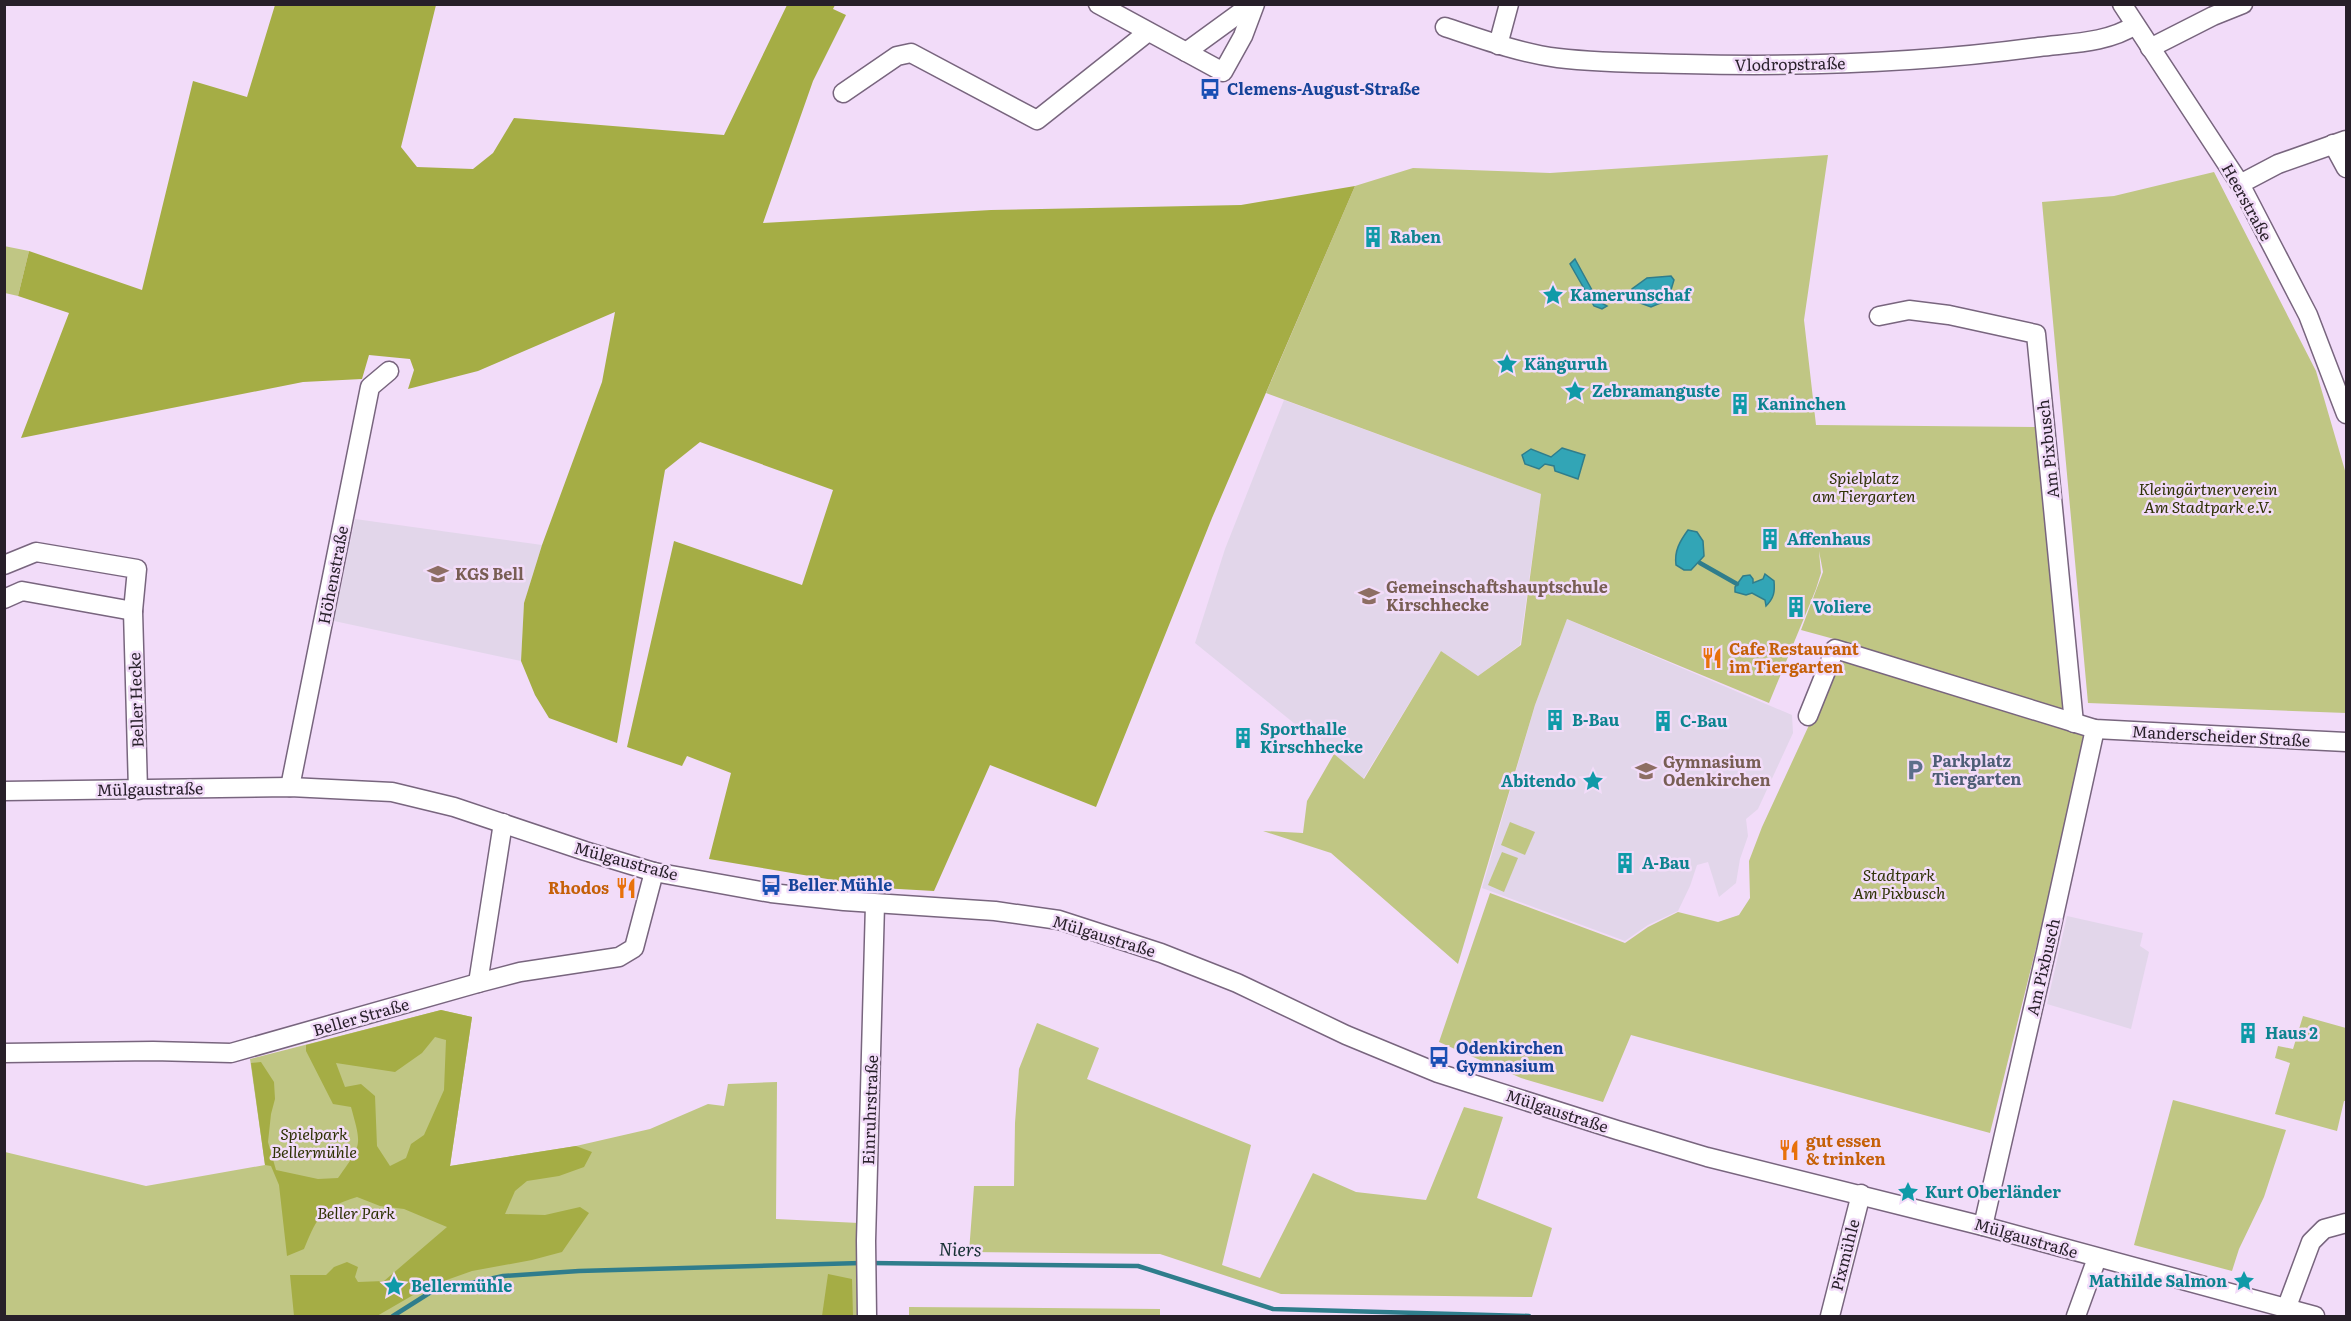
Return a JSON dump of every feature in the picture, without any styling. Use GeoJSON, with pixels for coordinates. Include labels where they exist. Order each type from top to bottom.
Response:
{"type":"FeatureCollection","features":[{"type":"Feature","properties":{"kind":"street"},"geometry":{"type":"LineString","coordinates":[[1098,4],[1223,72],[1243,36],[1254,4]]}},
{"type":"Feature","properties":{"kind":"street"},"geometry":{"type":"LineString","coordinates":[[1186,52],[1254,4]]}},
{"type":"Feature","properties":{"kind":"street"},"geometry":{"type":"LineString","coordinates":[[1498,45],[1509,4]]}},
{"type":"Feature","properties":{"kind":"street","name":"Heerstraße"},"geometry":{"type":"LineString","coordinates":[[2122,4],[2240,184],[2308,315],[2346,414]]}},
{"type":"Feature","properties":{"kind":"street"},"geometry":{"type":"LineString","coordinates":[[2150,48],[2213,16],[2243,4]]}},
{"type":"Feature","properties":{"kind":"street","name":"Vlodropstraße"},"geometry":{"type":"LineString","coordinates":[[1445,27],[1498,45],[1555,58],[1593,62],[1711,65],[1857,63],[2005,52],[2106,38],[2123,33],[2135,25]]}},
{"type":"Feature","properties":{"kind":"street"},"geometry":{"type":"LineString","coordinates":[[843,93],[897,56],[911,53],[1037,120],[1148,32]]}},
{"type":"Feature","properties":{"kind":"street"},"geometry":{"type":"LineString","coordinates":[[2240,184],[2278,165],[2340,142],[2346,168]]}},
{"type":"Feature","properties":{"kind":"street","name":"Am Pixbusch"},"geometry":{"type":"LineString","coordinates":[[1879,316],[1909,310],[1960,317],[2036,334],[2074,723]]}},
{"type":"Feature","properties":{"kind":"street","name":"Höhenstraße"},"geometry":{"type":"LineString","coordinates":[[290,787],[370,387],[389,371]]}},
{"type":"Feature","properties":{"kind":"street","name":"Beller Hecke"},"geometry":{"type":"LineString","coordinates":[[4,565],[36,552],[137,569],[133,611],[138,790]]}},
{"type":"Feature","properties":{"kind":"street"},"geometry":{"type":"LineString","coordinates":[[4,599],[22,591],[133,611]]}},
{"type":"Feature","properties":{"kind":"street"},"geometry":{"type":"LineString","coordinates":[[1808,716],[1835,649],[2095,729]]}},
{"type":"Feature","properties":{"kind":"street","name":"Am Pixbusch"},"geometry":{"type":"LineString","coordinates":[[1983,1226],[2095,729]]}},
{"type":"Feature","properties":{"kind":"street","name":"Manderscheider Straße"},"geometry":{"type":"LineString","coordinates":[[2095,729],[2346,742]]}},
{"type":"Feature","properties":{"kind":"street","name":"Mülgaustraße"},"geometry":{"type":"LineString","coordinates":[[4,791],[290,787],[392,792],[444,804],[654,872],[771,893],[875,904],[994,911],[1059,920],[1161,953],[1237,983],[1346,1035],[1438,1073],[1617,1130],[1707,1157],[1983,1226],[2315,1317]]}},
{"type":"Feature","properties":{"kind":"street"},"geometry":{"type":"LineString","coordinates":[[478,983],[503,823]]}},
{"type":"Feature","properties":{"kind":"street","name":"Beller Straße"},"geometry":{"type":"LineString","coordinates":[[4,1053],[153,1051],[231,1053],[520,972],[619,957],[634,948],[654,872]]}},
{"type":"Feature","properties":{"kind":"street","name":"Einruhrstraße"},"geometry":{"type":"LineString","coordinates":[[867,1317],[866,1247],[875,904]]}},
{"type":"Feature","properties":{"kind":"street","name":"Pixmühle"},"geometry":{"type":"LineString","coordinates":[[1830,1317],[1861,1194]]}},
{"type":"Feature","properties":{"kind":"street"},"geometry":{"type":"LineString","coordinates":[[2286,1309],[2311,1242],[2324,1229],[2346,1223]]}},
{"type":"Feature","properties":{"kind":"street"},"geometry":{"type":"LineString","coordinates":[[2076,1317],[2097,1258]]}},
{"type":"Feature","properties":{"kind":"shaded area","name":"Gemeinschaftshauptschule Kirschhecke"},"geometry":{"type":"Polygon","coordinates":[[[1284,400],[1541,494],[1520,645],[1478,676],[1441,651],[1363,779],[1195,643],[1225,549],[1284,400]]]}},
{"type":"Feature","properties":{"kind":"shaded area","name":"KGS Bell"},"geometry":{"type":"Polygon","coordinates":[[[355,519],[542,545],[524,603],[521,661],[334,621],[355,519]]]}},
{"type":"Feature","properties":{"kind":"shaded area","name":"Gymnasium Odenkirchen"},"geometry":{"type":"Polygon","coordinates":[[[1567,619],[1792,715],[1793,733],[1758,809],[1746,819],[1748,836],[1740,859],[1736,883],[1719,897],[1708,862],[1697,865],[1678,911],[1648,925],[1625,941],[1482,888],[1535,705],[1567,619]]]}},
{"type":"Feature","properties":{"kind":"shaded area"},"geometry":{"type":"Polygon","coordinates":[[[2067,916],[2143,933],[2140,946],[2149,952],[2131,1029],[2047,1004],[2067,916]]]}},
{"type":"Feature","properties":{"kind":"green space"},"geometry":{"type":"Polygon","coordinates":[[[275,5],[436,5],[401,147],[417,167],[473,169],[493,153],[514,118],[724,135],[787,5],[835,5],[833,9],[846,15],[813,81],[763,223],[991,210],[1241,205],[1355,186],[1212,518],[1096,807],[990,765],[934,891],[881,888],[709,859],[731,773],[687,756],[682,766],[627,747],[674,541],[802,585],[833,490],[700,442],[665,470],[617,743],[549,718],[535,695],[521,661],[524,603],[542,545],[602,382],[615,312],[478,371],[408,389],[414,370],[410,359],[369,355],[362,379],[303,382],[21,438],[69,313],[18,296],[29,251],[142,290],[193,81],[247,97],[275,5]]]}},
{"type":"Feature","properties":{"kind":"green space"},"geometry":{"type":"Polygon","coordinates":[[[1828,155],[1804,320],[1816,425],[2038,427],[2065,706],[2091,727],[1990,1133],[1631,1035],[1603,1102],[1521,1078],[1439,1042],[1490,893],[1625,943],[1648,927],[1678,912],[1718,922],[1739,915],[1750,898],[1749,861],[1762,827],[1822,697],[1834,639],[1801,630],[1823,572],[1819,551],[1821,573],[1816,589],[1769,703],[1567,619],[1535,705],[1458,964],[1331,853],[1263,831],[1303,833],[1307,801],[1334,754],[1364,779],[1441,651],[1478,676],[1521,645],[1541,494],[1266,393],[1355,186],[1413,168],[1550,173],[1828,155]]]}},
{"type":"Feature","properties":{"kind":"green space","name":"Kleingärtnerverein Am Stadtpark e.V."},"geometry":{"type":"Polygon","coordinates":[[[2214,172],[2316,371],[2346,474],[2346,713],[2088,703],[2042,202],[2114,196],[2214,172]]]}},
{"type":"Feature","properties":{"kind":"green space"},"geometry":{"type":"Polygon","coordinates":[[[4,246],[29,251],[18,296],[5,293],[4,246]]]}},
{"type":"Feature","properties":{"kind":"green space"},"geometry":{"type":"Polygon","coordinates":[[[1510,822],[1535,832],[1525,855],[1501,845],[1510,822]]]}},
{"type":"Feature","properties":{"kind":"green space"},"geometry":{"type":"Polygon","coordinates":[[[1502,852],[1518,858],[1504,892],[1488,885],[1502,852]]]}},
{"type":"Feature","properties":{"kind":"green space","name":"Beller Park"},"geometry":{"type":"Polygon","coordinates":[[[441,1010],[472,1017],[450,1166],[576,1146],[650,1129],[708,1104],[724,1106],[728,1084],[777,1082],[776,1219],[859,1223],[860,1316],[5,1316],[5,1152],[146,1186],[265,1165],[250,1059],[441,1010]]]}},
{"type":"Feature","properties":{"kind":"green space"},"geometry":{"type":"Polygon","coordinates":[[[441,1010],[472,1017],[450,1166],[576,1146],[592,1152],[584,1167],[559,1176],[527,1181],[515,1191],[505,1214],[545,1215],[580,1207],[589,1213],[562,1252],[472,1271],[427,1287],[377,1316],[294,1316],[290,1275],[326,1275],[334,1267],[347,1262],[358,1267],[355,1277],[358,1282],[384,1281],[447,1227],[404,1209],[380,1206],[357,1197],[336,1205],[323,1214],[313,1228],[304,1249],[287,1256],[279,1185],[271,1166],[265,1165],[251,1063],[261,1062],[274,1082],[275,1099],[268,1142],[276,1170],[318,1179],[338,1178],[358,1145],[351,1107],[333,1104],[306,1051],[306,1045],[441,1010]],[[435,1037],[422,1053],[395,1072],[336,1063],[345,1087],[361,1084],[375,1096],[377,1146],[390,1166],[406,1158],[411,1144],[424,1135],[444,1090],[446,1040],[435,1037]]]}},
{"type":"Feature","properties":{"kind":"green space"},"geometry":{"type":"Polygon","coordinates":[[[2303,1016],[2346,1028],[2346,1101],[2344,1101],[2337,1131],[2275,1114],[2290,1063],[2275,1058],[2278,1046],[2293,1049],[2303,1016]]]}},
{"type":"Feature","properties":{"kind":"green space"},"geometry":{"type":"Polygon","coordinates":[[[1037,1023],[1099,1048],[1087,1079],[1251,1145],[1222,1265],[1260,1278],[1313,1173],[1356,1192],[1426,1200],[1464,1107],[1503,1117],[1477,1198],[1552,1228],[1532,1297],[1281,1294],[1160,1254],[969,1252],[974,1186],[1014,1186],[1019,1069],[1037,1023]]]}},
{"type":"Feature","properties":{"kind":"green space"},"geometry":{"type":"Polygon","coordinates":[[[2173,1100],[2286,1130],[2264,1197],[2239,1249],[2232,1271],[2134,1245],[2173,1100]]]}},
{"type":"Feature","properties":{"kind":"green space"},"geometry":{"type":"Polygon","coordinates":[[[828,1274],[852,1279],[853,1316],[822,1316],[828,1274]]]}},
{"type":"Feature","properties":{"kind":"green space"},"geometry":{"type":"Polygon","coordinates":[[[909,1307],[1160,1309],[1160,1316],[909,1316],[909,1307]]]}},
{"type":"Feature","properties":{"kind":"water"},"geometry":{"type":"Polygon","coordinates":[[[1575,259],[1598,301],[1607,306],[1602,309],[1594,306],[1570,264],[1575,259]]]}},
{"type":"Feature","properties":{"kind":"water"},"geometry":{"type":"Polygon","coordinates":[[[1671,276],[1674,280],[1668,300],[1651,307],[1632,300],[1632,289],[1647,278],[1671,276]]]}},
{"type":"Feature","properties":{"kind":"water"},"geometry":{"type":"Polygon","coordinates":[[[1562,448],[1585,455],[1578,479],[1555,471],[1554,466],[1545,464],[1539,469],[1525,464],[1522,455],[1531,449],[1551,457],[1562,448]]]}},
{"type":"Feature","properties":{"kind":"water"},"geometry":{"type":"Polygon","coordinates":[[[1688,530],[1697,532],[1703,541],[1704,556],[1691,570],[1684,570],[1676,565],[1676,555],[1680,542],[1688,530]]]}},
{"type":"Feature","properties":{"kind":"water"},"geometry":{"type":"Polygon","coordinates":[[[1765,574],[1774,581],[1774,592],[1766,606],[1765,600],[1752,593],[1746,595],[1735,592],[1735,587],[1743,576],[1750,575],[1753,583],[1763,579],[1765,574]]]}},
{"type":"Feature","properties":{"kind":"waterway"},"geometry":{"type":"LineString","coordinates":[[1700,563],[1737,584]]}},
{"type":"Feature","properties":{"kind":"waterway","name":"Niers"},"geometry":{"type":"LineString","coordinates":[[393,1316],[431,1292],[503,1276],[579,1271],[861,1263]]}},
{"type":"Feature","properties":{"kind":"waterway","name":"Niers"},"geometry":{"type":"LineString","coordinates":[[869,1263],[1138,1266],[1273,1309],[1529,1316]]}},
{"type":"Feature","properties":{"kind":"place","name":"Clemens-August-Straße"},"geometry":{"type":"Point","coordinates":[1210,89]}},
{"type":"Feature","properties":{"kind":"place","name":"Raben"},"geometry":{"type":"Point","coordinates":[1373,237]}},
{"type":"Feature","properties":{"kind":"place","name":"Kamerunschaf"},"geometry":{"type":"Point","coordinates":[1553,295]}},
{"type":"Feature","properties":{"kind":"place","name":"Känguruh"},"geometry":{"type":"Point","coordinates":[1507,364]}},
{"type":"Feature","properties":{"kind":"place","name":"Zebramanguste"},"geometry":{"type":"Point","coordinates":[1575,391]}},
{"type":"Feature","properties":{"kind":"place","name":"Kaninchen"},"geometry":{"type":"Point","coordinates":[1740,404]}},
{"type":"Feature","properties":{"kind":"place","name":"Affenhaus"},"geometry":{"type":"Point","coordinates":[1770,539]}},
{"type":"Feature","properties":{"kind":"place","name":"KGS Bell"},"geometry":{"type":"Point","coordinates":[438,574]}},
{"type":"Feature","properties":{"kind":"place","name":"Gemeinschaftshauptschule Kirschhecke"},"geometry":{"type":"Point","coordinates":[1369,596]}},
{"type":"Feature","properties":{"kind":"place","name":"Voliere"},"geometry":{"type":"Point","coordinates":[1796,607]}},
{"type":"Feature","properties":{"kind":"place","name":"Cafe Restaurant im Tiergarten"},"geometry":{"type":"Point","coordinates":[1712,658]}},
{"type":"Feature","properties":{"kind":"place","name":"B-Bau"},"geometry":{"type":"Point","coordinates":[1555,720]}},
{"type":"Feature","properties":{"kind":"place","name":"C-Bau"},"geometry":{"type":"Point","coordinates":[1663,721]}},
{"type":"Feature","properties":{"kind":"place","name":"Sporthalle Kirschhecke"},"geometry":{"type":"Point","coordinates":[1243,738]}},
{"type":"Feature","properties":{"kind":"place","name":"Parkplatz Tiergarten"},"geometry":{"type":"Point","coordinates":[1915,770]}},
{"type":"Feature","properties":{"kind":"place","name":"Gymnasium Odenkirchen"},"geometry":{"type":"Point","coordinates":[1646,771]}},
{"type":"Feature","properties":{"kind":"place","name":"Abitendo"},"geometry":{"type":"Point","coordinates":[1593,781]}},
{"type":"Feature","properties":{"kind":"place","name":"A-Bau"},"geometry":{"type":"Point","coordinates":[1625,863]}},
{"type":"Feature","properties":{"kind":"place","name":"Beller Mühle"},"geometry":{"type":"Point","coordinates":[771,885]}},
{"type":"Feature","properties":{"kind":"place","name":"Rhodos"},"geometry":{"type":"Point","coordinates":[626,888]}},
{"type":"Feature","properties":{"kind":"place","name":"Haus 2"},"geometry":{"type":"Point","coordinates":[2248,1033]}},
{"type":"Feature","properties":{"kind":"place","name":"Odenkirchen Gymnasium"},"geometry":{"type":"Point","coordinates":[1439,1057]}},
{"type":"Feature","properties":{"kind":"place","name":"gut essen & trinken"},"geometry":{"type":"Point","coordinates":[1789,1150]}},
{"type":"Feature","properties":{"kind":"place","name":"Kurt Oberländer"},"geometry":{"type":"Point","coordinates":[1908,1192]}},
{"type":"Feature","properties":{"kind":"place","name":"Mathilde Salmon"},"geometry":{"type":"Point","coordinates":[2244,1281]}},
{"type":"Feature","properties":{"kind":"place","name":"Bellermühle"},"geometry":{"type":"Point","coordinates":[394,1286]}},
{"type":"Feature","properties":{"kind":"park label","name":"Spielplatz am Tiergarten"},"geometry":{"type":"Point","coordinates":[1864,487]}},
{"type":"Feature","properties":{"kind":"park label","name":"Stadtpark Am Pixbusch"},"geometry":{"type":"Point","coordinates":[1899,884]}},
{"type":"Feature","properties":{"kind":"park label","name":"Spielpark Bellermühle"},"geometry":{"type":"Point","coordinates":[314,1143]}}]}
